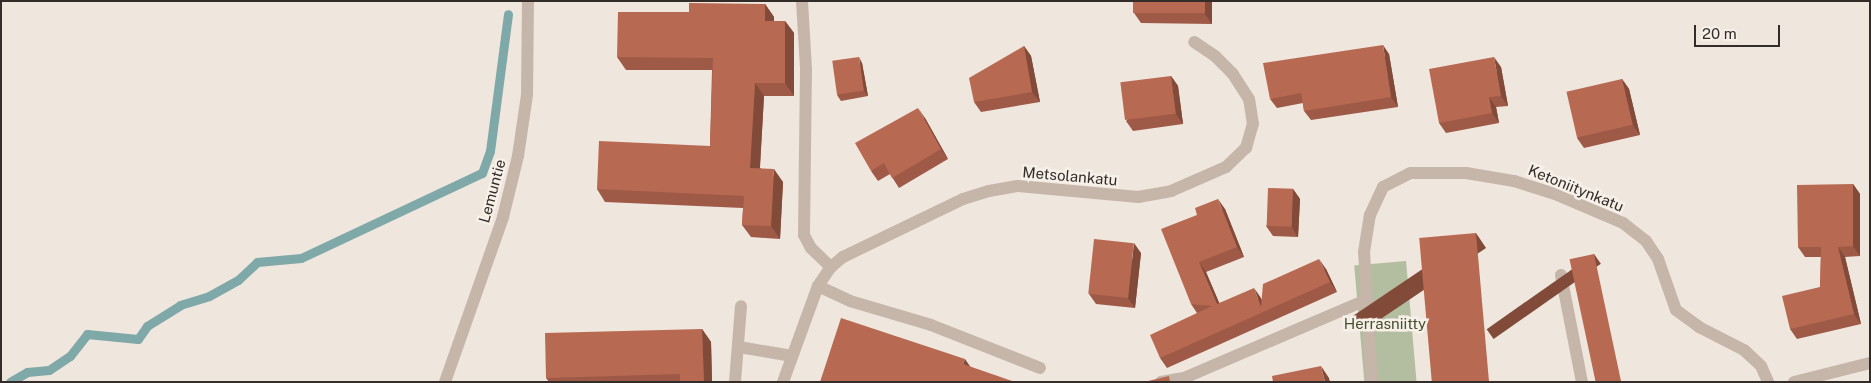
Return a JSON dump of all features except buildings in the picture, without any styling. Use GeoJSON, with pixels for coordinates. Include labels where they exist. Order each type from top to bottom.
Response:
{"type":"FeatureCollection","features":[{"type":"Feature","properties":{"kind":"street","name":"Lemuntie"},"geometry":{"type":"LineString","coordinates":[[445,382],[503,217],[518,156],[527,95],[528,1]]}},
{"type":"Feature","properties":{"kind":"street"},"geometry":{"type":"LineString","coordinates":[[802,1],[806,69],[804,235],[811,248],[830,267]]}},
{"type":"Feature","properties":{"kind":"street","name":"Metsolankatu"},"geometry":{"type":"LineString","coordinates":[[783,382],[818,286],[830,267],[843,257],[925,217],[989,191],[1018,186],[1138,197],[1171,191],[1226,167],[1246,148],[1253,124],[1249,99],[1233,74],[1194,42]]}},
{"type":"Feature","properties":{"kind":"street","name":"Ketoniitynkatu"},"geometry":{"type":"LineString","coordinates":[[1372,382],[1364,252],[1370,215],[1383,187],[1411,174],[1466,173],[1514,181],[1555,194],[1622,223],[1646,241],[1658,258],[1676,310],[1699,327],[1722,336],[1744,350],[1761,366],[1768,382]]}},
{"type":"Feature","properties":{"kind":"street"},"geometry":{"type":"LineString","coordinates":[[1561,275],[1582,382]]}},
{"type":"Feature","properties":{"kind":"street"},"geometry":{"type":"LineString","coordinates":[[818,286],[850,301],[931,325],[1040,368]]}},
{"type":"Feature","properties":{"kind":"street"},"geometry":{"type":"LineString","coordinates":[[1161,382],[1184,380],[1366,300]]}},
{"type":"Feature","properties":{"kind":"street"},"geometry":{"type":"LineString","coordinates":[[735,382],[741,306]]}},
{"type":"Feature","properties":{"kind":"street"},"geometry":{"type":"LineString","coordinates":[[739,347],[792,356]]}},
{"type":"Feature","properties":{"kind":"street"},"geometry":{"type":"LineString","coordinates":[[1794,382],[1870,363]]}},
{"type":"Feature","properties":{"kind":"green space","name":"Herrasniitty"},"geometry":{"type":"Polygon","coordinates":[[[1406,261],[1417,382],[1364,382],[1354,266],[1406,261]]]}},
{"type":"Feature","properties":{"kind":"waterway"},"geometry":{"type":"LineString","coordinates":[[10,382],[27,372],[49,370],[70,356],[87,334],[138,339],[147,326],[180,305],[209,296],[238,280],[257,262],[301,258],[482,173],[490,151],[508,14]]}}]}
